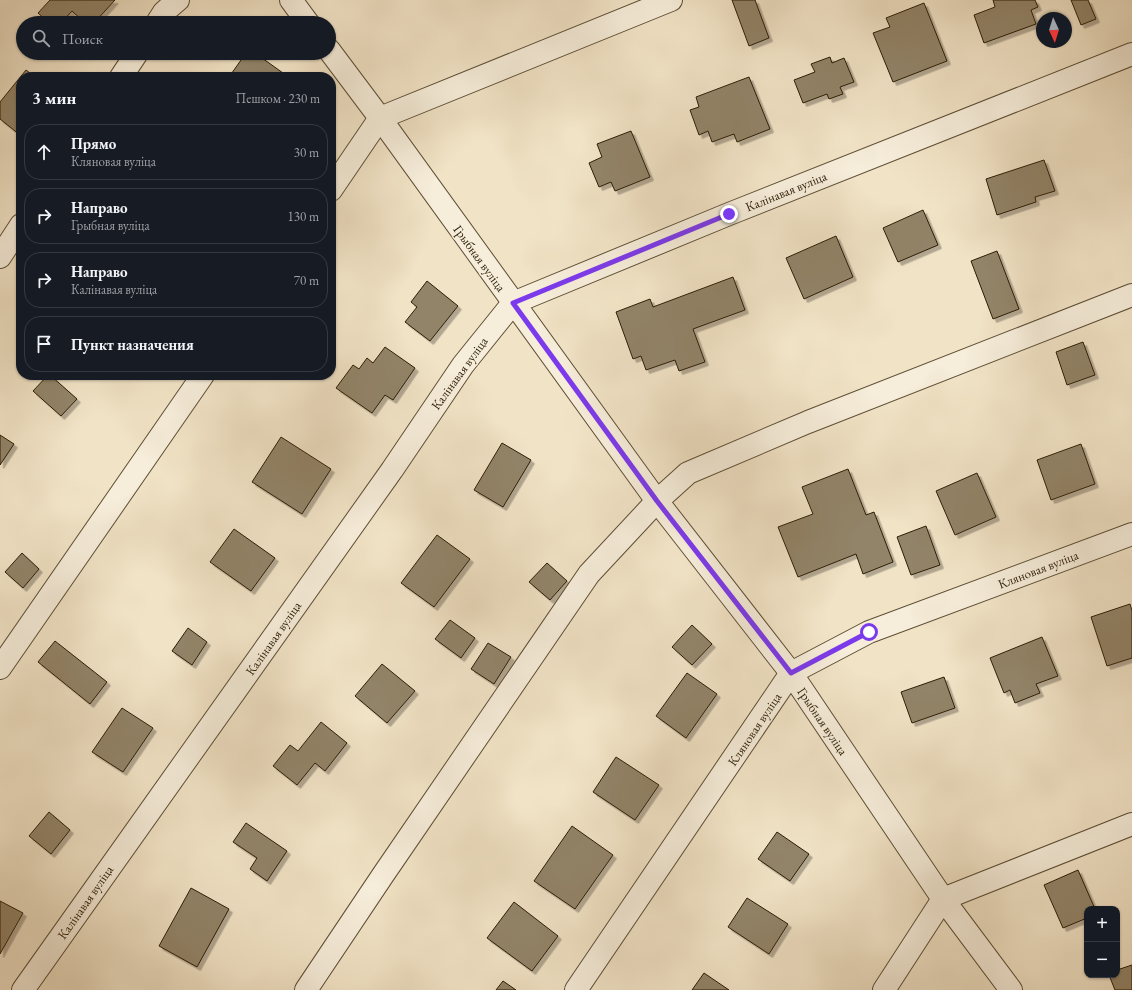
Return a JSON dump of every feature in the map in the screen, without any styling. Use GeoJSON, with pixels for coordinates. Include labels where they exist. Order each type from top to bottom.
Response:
{"type":"FeatureCollection","features":[{"type":"Feature","properties":{"kind":"street"},"geometry":{"type":"LineString","coordinates":[[161,16],[178,0]]}},
{"type":"Feature","properties":{"kind":"street"},"geometry":{"type":"LineString","coordinates":[[291,0],[303,16]]}},
{"type":"Feature","properties":{"kind":"street"},"geometry":{"type":"LineString","coordinates":[[336,183],[380,118],[671,0]]}},
{"type":"Feature","properties":{"kind":"street","name":"Калінавая вуліца"},"geometry":{"type":"LineString","coordinates":[[23,990],[392,470],[463,365],[513,303],[729,214],[1132,54]]}},
{"type":"Feature","properties":{"kind":"street","name":"Грыбная вуліца"},"geometry":{"type":"LineString","coordinates":[[336,59],[657,501],[791,673],[943,899],[1011,990]]}},
{"type":"Feature","properties":{"kind":"street"},"geometry":{"type":"LineString","coordinates":[[124,72],[132,60]]}},
{"type":"Feature","properties":{"kind":"street"},"geometry":{"type":"LineString","coordinates":[[0,257],[16,233]]}},
{"type":"Feature","properties":{"kind":"street"},"geometry":{"type":"LineString","coordinates":[[306,990],[589,574],[657,501],[688,473],[808,422],[1132,296]]}},
{"type":"Feature","properties":{"kind":"street"},"geometry":{"type":"LineString","coordinates":[[0,668],[200,380]]}},
{"type":"Feature","properties":{"kind":"street","name":"Кляновая вуліца"},"geometry":{"type":"LineString","coordinates":[[576,990],[791,673],[869,632],[1132,534]]}},
{"type":"Feature","properties":{"kind":"street"},"geometry":{"type":"LineString","coordinates":[[884,990],[943,899],[1132,824]]}},
{"type":"Feature","properties":{"kind":"building"},"geometry":{"type":"Polygon","coordinates":[[[50,0],[115,0],[100,16],[77,16],[72,11],[67,16],[41,16],[38,13],[50,0]]]}},
{"type":"Feature","properties":{"kind":"building"},"geometry":{"type":"Polygon","coordinates":[[[732,0],[755,0],[769,38],[749,46],[732,0]]]}},
{"type":"Feature","properties":{"kind":"building"},"geometry":{"type":"Polygon","coordinates":[[[993,0],[1035,0],[1038,7],[1031,10],[1036,24],[984,43],[974,15],[995,7],[993,0]]]}},
{"type":"Feature","properties":{"kind":"building"},"geometry":{"type":"Polygon","coordinates":[[[1071,0],[1088,0],[1096,19],[1081,25],[1071,0]]]}},
{"type":"Feature","properties":{"kind":"building"},"geometry":{"type":"Polygon","coordinates":[[[924,3],[947,61],[893,82],[873,33],[890,27],[886,18],[924,3]]]}},
{"type":"Feature","properties":{"kind":"building"},"geometry":{"type":"Polygon","coordinates":[[[830,57],[832,63],[844,58],[854,82],[840,87],[843,94],[829,99],[827,94],[803,103],[794,80],[815,72],[811,64],[830,57]]]}},
{"type":"Feature","properties":{"kind":"building"},"geometry":{"type":"Polygon","coordinates":[[[241,60],[265,60],[282,72],[233,72],[241,60]]]}},
{"type":"Feature","properties":{"kind":"building"},"geometry":{"type":"Polygon","coordinates":[[[749,77],[770,129],[737,142],[734,134],[712,142],[708,131],[699,135],[690,110],[699,107],[696,97],[749,77]]]}},
{"type":"Feature","properties":{"kind":"building"},"geometry":{"type":"Polygon","coordinates":[[[16,82],[16,132],[0,119],[0,102],[16,82]]]}},
{"type":"Feature","properties":{"kind":"building"},"geometry":{"type":"Polygon","coordinates":[[[631,131],[650,177],[615,191],[611,182],[599,187],[589,163],[602,157],[597,144],[631,131]]]}},
{"type":"Feature","properties":{"kind":"building"},"geometry":{"type":"Polygon","coordinates":[[[1044,160],[1055,191],[1035,197],[1036,202],[997,215],[986,179],[1044,160]]]}},
{"type":"Feature","properties":{"kind":"building"},"geometry":{"type":"Polygon","coordinates":[[[923,210],[938,245],[898,262],[883,228],[923,210]]]}},
{"type":"Feature","properties":{"kind":"building"},"geometry":{"type":"Polygon","coordinates":[[[836,236],[853,277],[804,299],[786,258],[836,236]]]}},
{"type":"Feature","properties":{"kind":"building"},"geometry":{"type":"Polygon","coordinates":[[[997,251],[1019,309],[993,319],[971,261],[997,251]]]}},
{"type":"Feature","properties":{"kind":"building"},"geometry":{"type":"Polygon","coordinates":[[[733,277],[745,310],[693,329],[705,362],[679,371],[675,360],[646,370],[641,356],[633,359],[616,312],[650,299],[653,307],[733,277]]]}},
{"type":"Feature","properties":{"kind":"building"},"geometry":{"type":"Polygon","coordinates":[[[427,281],[458,306],[430,341],[405,322],[417,307],[411,302],[427,281]]]}},
{"type":"Feature","properties":{"kind":"building"},"geometry":{"type":"Polygon","coordinates":[[[1083,342],[1095,375],[1067,385],[1056,352],[1083,342]]]}},
{"type":"Feature","properties":{"kind":"building"},"geometry":{"type":"Polygon","coordinates":[[[385,347],[415,368],[393,400],[385,395],[372,413],[336,388],[353,365],[359,369],[367,358],[373,363],[385,347]]]}},
{"type":"Feature","properties":{"kind":"building"},"geometry":{"type":"Polygon","coordinates":[[[43,380],[56,380],[77,399],[61,416],[33,391],[43,380]]]}},
{"type":"Feature","properties":{"kind":"building"},"geometry":{"type":"Polygon","coordinates":[[[0,435],[14,444],[0,465],[0,435]]]}},
{"type":"Feature","properties":{"kind":"building"},"geometry":{"type":"Polygon","coordinates":[[[281,437],[331,469],[302,514],[252,482],[281,437]]]}},
{"type":"Feature","properties":{"kind":"building"},"geometry":{"type":"Polygon","coordinates":[[[502,443],[531,460],[503,507],[474,490],[502,443]]]}},
{"type":"Feature","properties":{"kind":"building"},"geometry":{"type":"Polygon","coordinates":[[[1081,444],[1095,484],[1051,500],[1037,460],[1081,444]]]}},
{"type":"Feature","properties":{"kind":"building"},"geometry":{"type":"Polygon","coordinates":[[[848,469],[866,515],[874,512],[893,562],[863,574],[856,554],[798,577],[778,527],[813,514],[802,487],[848,469]]]}},
{"type":"Feature","properties":{"kind":"building"},"geometry":{"type":"Polygon","coordinates":[[[977,473],[996,517],[955,535],[936,491],[977,473]]]}},
{"type":"Feature","properties":{"kind":"building"},"geometry":{"type":"Polygon","coordinates":[[[926,526],[940,565],[911,575],[897,537],[926,526]]]}},
{"type":"Feature","properties":{"kind":"building"},"geometry":{"type":"Polygon","coordinates":[[[234,529],[275,558],[251,591],[210,562],[234,529]]]}},
{"type":"Feature","properties":{"kind":"building"},"geometry":{"type":"Polygon","coordinates":[[[437,535],[470,559],[434,607],[401,583],[437,535]]]}},
{"type":"Feature","properties":{"kind":"building"},"geometry":{"type":"Polygon","coordinates":[[[22,553],[39,569],[23,588],[5,572],[22,553]]]}},
{"type":"Feature","properties":{"kind":"building"},"geometry":{"type":"Polygon","coordinates":[[[547,563],[567,581],[550,600],[529,582],[547,563]]]}},
{"type":"Feature","properties":{"kind":"building"},"geometry":{"type":"Polygon","coordinates":[[[1130,604],[1132,611],[1132,658],[1107,666],[1091,617],[1130,604]]]}},
{"type":"Feature","properties":{"kind":"building"},"geometry":{"type":"Polygon","coordinates":[[[450,620],[475,638],[461,658],[435,639],[450,620]]]}},
{"type":"Feature","properties":{"kind":"building"},"geometry":{"type":"Polygon","coordinates":[[[692,625],[712,644],[692,665],[672,647],[692,625]]]}},
{"type":"Feature","properties":{"kind":"building"},"geometry":{"type":"Polygon","coordinates":[[[188,628],[207,642],[192,665],[172,651],[188,628]]]}},
{"type":"Feature","properties":{"kind":"building"},"geometry":{"type":"Polygon","coordinates":[[[1042,637],[1058,676],[1036,684],[1040,693],[1015,703],[1010,690],[1004,693],[990,658],[1042,637]]]}},
{"type":"Feature","properties":{"kind":"building"},"geometry":{"type":"Polygon","coordinates":[[[55,641],[107,682],[90,704],[38,662],[55,641]]]}},
{"type":"Feature","properties":{"kind":"building"},"geometry":{"type":"Polygon","coordinates":[[[488,643],[511,657],[494,684],[471,669],[488,643]]]}},
{"type":"Feature","properties":{"kind":"building"},"geometry":{"type":"Polygon","coordinates":[[[382,664],[415,691],[387,723],[355,696],[382,664]]]}},
{"type":"Feature","properties":{"kind":"building"},"geometry":{"type":"Polygon","coordinates":[[[687,673],[717,694],[686,738],[656,716],[687,673]]]}},
{"type":"Feature","properties":{"kind":"building"},"geometry":{"type":"Polygon","coordinates":[[[944,677],[955,708],[912,723],[901,692],[944,677]]]}},
{"type":"Feature","properties":{"kind":"building"},"geometry":{"type":"Polygon","coordinates":[[[122,708],[153,728],[123,772],[92,752],[122,708]]]}},
{"type":"Feature","properties":{"kind":"building"},"geometry":{"type":"Polygon","coordinates":[[[321,722],[347,743],[325,771],[315,763],[297,785],[273,766],[290,745],[298,751],[321,722]]]}},
{"type":"Feature","properties":{"kind":"building"},"geometry":{"type":"Polygon","coordinates":[[[616,757],[659,785],[635,820],[593,792],[616,757]]]}},
{"type":"Feature","properties":{"kind":"building"},"geometry":{"type":"Polygon","coordinates":[[[49,812],[70,830],[51,854],[29,836],[49,812]]]}},
{"type":"Feature","properties":{"kind":"building"},"geometry":{"type":"Polygon","coordinates":[[[246,823],[287,851],[267,881],[250,869],[257,858],[233,842],[246,823]]]}},
{"type":"Feature","properties":{"kind":"building"},"geometry":{"type":"Polygon","coordinates":[[[572,826],[613,855],[575,909],[534,881],[572,826]]]}},
{"type":"Feature","properties":{"kind":"building"},"geometry":{"type":"Polygon","coordinates":[[[777,832],[809,854],[790,881],[758,859],[777,832]]]}},
{"type":"Feature","properties":{"kind":"building"},"geometry":{"type":"Polygon","coordinates":[[[1078,870],[1094,906],[1084,906],[1084,919],[1063,928],[1044,885],[1078,870]]]}},
{"type":"Feature","properties":{"kind":"building"},"geometry":{"type":"Polygon","coordinates":[[[191,888],[229,909],[197,967],[159,946],[191,888]]]}},
{"type":"Feature","properties":{"kind":"building"},"geometry":{"type":"Polygon","coordinates":[[[747,898],[788,924],[769,954],[728,927],[747,898]]]}},
{"type":"Feature","properties":{"kind":"building"},"geometry":{"type":"Polygon","coordinates":[[[0,901],[23,913],[0,954],[0,901]]]}},
{"type":"Feature","properties":{"kind":"building"},"geometry":{"type":"Polygon","coordinates":[[[514,902],[558,936],[532,971],[487,938],[514,902]]]}},
{"type":"Feature","properties":{"kind":"building"},"geometry":{"type":"Polygon","coordinates":[[[1132,965],[1132,990],[1115,990],[1110,978],[1120,978],[1120,969],[1132,965]]]}},
{"type":"Feature","properties":{"kind":"building"},"geometry":{"type":"Polygon","coordinates":[[[704,973],[729,990],[692,990],[704,973]]]}},
{"type":"Feature","properties":{"kind":"building"},"geometry":{"type":"Polygon","coordinates":[[[503,981],[516,990],[496,990],[503,981]]]}},
{"type":"Feature","properties":{"kind":"route"},"geometry":{"type":"LineString","coordinates":[[729,214],[513,303],[657,501],[791,673],[869,632]]}}]}
